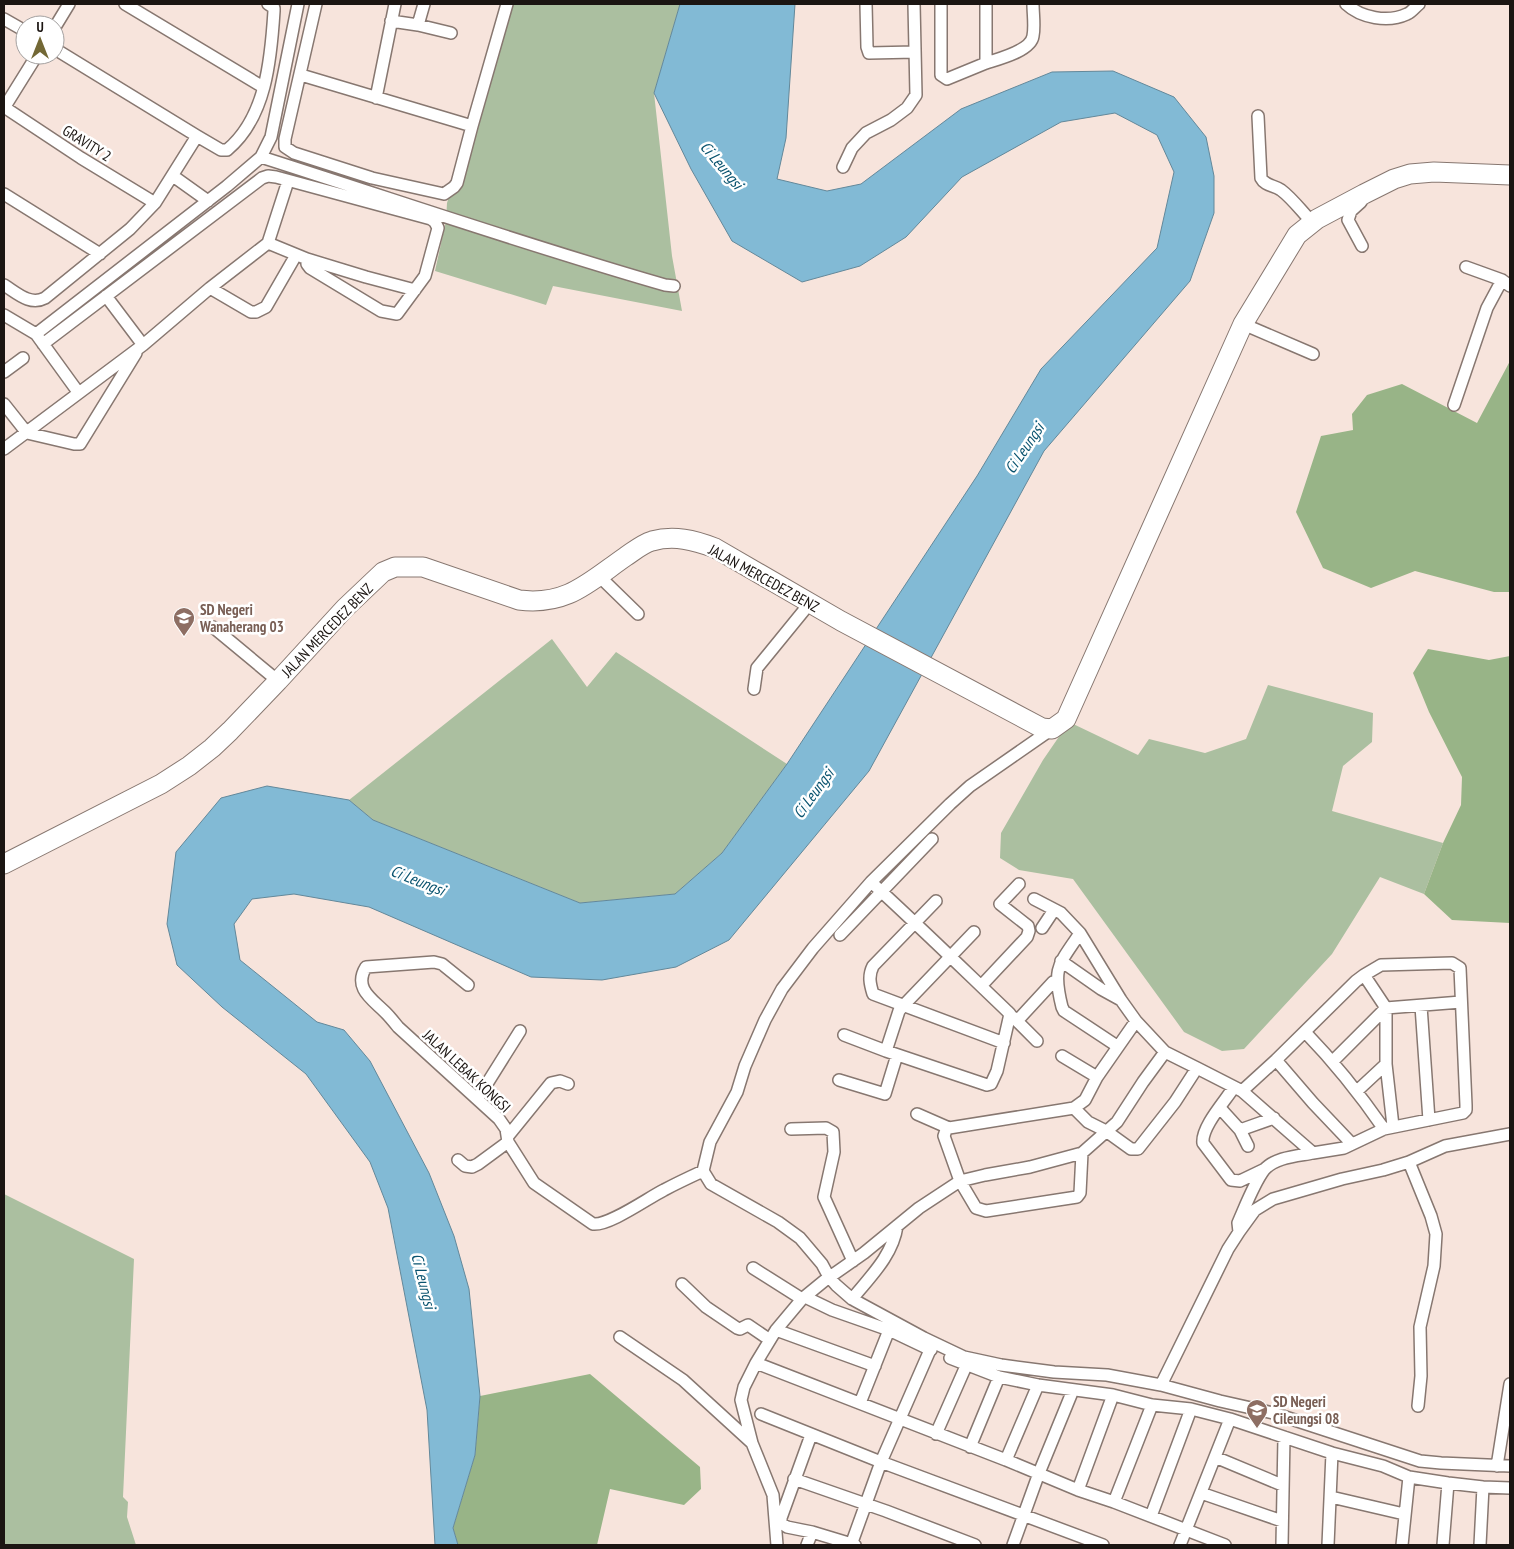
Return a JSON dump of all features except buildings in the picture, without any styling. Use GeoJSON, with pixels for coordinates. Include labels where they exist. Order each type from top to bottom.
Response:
{"type":"FeatureCollection","features":[{"type":"Feature","properties":{"kind":"main road"},"geometry":{"type":"LineString","coordinates":[[1052,729],[1066,718],[1246,317],[1297,235],[1312,222],[1394,179],[1410,174],[1434,172],[1510,175]]}},
{"type":"Feature","properties":{"kind":"main road","name":"JALAN MERCEDEZ BENZ"},"geometry":{"type":"LineString","coordinates":[[4,864],[161,784],[189,766],[224,737],[345,608],[383,572],[396,567],[423,567],[519,600],[535,602],[551,600],[569,594],[650,542],[679,538],[697,541],[715,548],[841,621],[1042,728],[1052,729]]}},
{"type":"Feature","properties":{"kind":"street"},"geometry":{"type":"LineString","coordinates":[[62,15],[69,4]]}},
{"type":"Feature","properties":{"kind":"street"},"geometry":{"type":"LineString","coordinates":[[125,4],[263,87]]}},
{"type":"Feature","properties":{"kind":"street"},"geometry":{"type":"LineString","coordinates":[[65,56],[197,136],[221,150],[226,150],[249,126],[263,87],[272,52],[274,8],[268,4]]}},
{"type":"Feature","properties":{"kind":"street"},"geometry":{"type":"LineString","coordinates":[[36,334],[208,201],[261,157],[271,137],[298,4]]}},
{"type":"Feature","properties":{"kind":"street"},"geometry":{"type":"LineString","coordinates":[[316,4],[285,147],[294,153],[372,178],[444,194],[457,183],[507,4]]}},
{"type":"Feature","properties":{"kind":"street"},"geometry":{"type":"LineString","coordinates":[[376,98],[395,4]]}},
{"type":"Feature","properties":{"kind":"street"},"geometry":{"type":"LineString","coordinates":[[418,25],[424,4]]}},
{"type":"Feature","properties":{"kind":"street"},"geometry":{"type":"LineString","coordinates":[[866,4],[867,47],[869,53],[915,52]]}},
{"type":"Feature","properties":{"kind":"street"},"geometry":{"type":"LineString","coordinates":[[842,167],[852,148],[866,133],[891,120],[912,102],[916,95],[914,4]]}},
{"type":"Feature","properties":{"kind":"street"},"geometry":{"type":"LineString","coordinates":[[942,4],[941,75],[947,79],[1010,55],[1030,43],[1033,36],[1033,4]]}},
{"type":"Feature","properties":{"kind":"street"},"geometry":{"type":"LineString","coordinates":[[986,4],[986,63]]}},
{"type":"Feature","properties":{"kind":"street"},"geometry":{"type":"LineString","coordinates":[[1346,4],[1367,16],[1387,18],[1405,15],[1419,4]]}},
{"type":"Feature","properties":{"kind":"street"},"geometry":{"type":"LineString","coordinates":[[4,19],[15,25]]}},
{"type":"Feature","properties":{"kind":"street"},"geometry":{"type":"LineString","coordinates":[[391,22],[451,32]]}},
{"type":"Feature","properties":{"kind":"street"},"geometry":{"type":"LineString","coordinates":[[4,108],[31,65]]}},
{"type":"Feature","properties":{"kind":"street"},"geometry":{"type":"LineString","coordinates":[[301,75],[472,126]]}},
{"type":"Feature","properties":{"kind":"street","name":"GRAVITY 2"},"geometry":{"type":"LineString","coordinates":[[4,108],[155,203]]}},
{"type":"Feature","properties":{"kind":"street"},"geometry":{"type":"LineString","coordinates":[[1258,116],[1261,178],[1267,184],[1278,188],[1288,196],[1312,222]]}},
{"type":"Feature","properties":{"kind":"street"},"geometry":{"type":"LineString","coordinates":[[4,285],[28,300],[40,300],[100,254],[130,229],[155,203],[197,136]]}},
{"type":"Feature","properties":{"kind":"street"},"geometry":{"type":"LineString","coordinates":[[261,157],[563,256],[665,286],[674,286]]}},
{"type":"Feature","properties":{"kind":"street"},"geometry":{"type":"LineString","coordinates":[[173,176],[208,201]]}},
{"type":"Feature","properties":{"kind":"street"},"geometry":{"type":"LineString","coordinates":[[44,344],[262,178],[268,176],[431,219],[438,228],[426,276],[397,314],[387,313],[310,268],[301,257]]}},
{"type":"Feature","properties":{"kind":"street"},"geometry":{"type":"LineString","coordinates":[[4,449],[141,346],[210,288],[268,243],[288,180]]}},
{"type":"Feature","properties":{"kind":"street"},"geometry":{"type":"LineString","coordinates":[[4,194],[100,254]]}},
{"type":"Feature","properties":{"kind":"street"},"geometry":{"type":"LineString","coordinates":[[1362,246],[1348,220],[1351,211],[1362,201],[1364,194]]}},
{"type":"Feature","properties":{"kind":"street"},"geometry":{"type":"LineString","coordinates":[[268,243],[301,257],[415,290]]}},
{"type":"Feature","properties":{"kind":"street"},"geometry":{"type":"LineString","coordinates":[[210,288],[242,307],[256,312],[266,307],[301,257]]}},
{"type":"Feature","properties":{"kind":"street"},"geometry":{"type":"LineString","coordinates":[[1454,405],[1487,308],[1506,283],[1466,266]]}},
{"type":"Feature","properties":{"kind":"street"},"geometry":{"type":"LineString","coordinates":[[106,296],[141,346]]}},
{"type":"Feature","properties":{"kind":"street"},"geometry":{"type":"LineString","coordinates":[[4,315],[36,334],[78,392]]}},
{"type":"Feature","properties":{"kind":"street"},"geometry":{"type":"LineString","coordinates":[[1246,317],[1313,354]]}},
{"type":"Feature","properties":{"kind":"street"},"geometry":{"type":"LineString","coordinates":[[4,404],[27,433],[80,444],[141,346]]}},
{"type":"Feature","properties":{"kind":"street"},"geometry":{"type":"LineString","coordinates":[[4,372],[23,358]]}},
{"type":"Feature","properties":{"kind":"street"},"geometry":{"type":"LineString","coordinates":[[599,576],[638,614]]}},
{"type":"Feature","properties":{"kind":"street"},"geometry":{"type":"LineString","coordinates":[[754,689],[757,668],[810,603]]}},
{"type":"Feature","properties":{"kind":"street"},"geometry":{"type":"LineString","coordinates":[[213,627],[278,681]]}},
{"type":"Feature","properties":{"kind":"street"},"geometry":{"type":"LineString","coordinates":[[1052,729],[970,786],[871,882],[813,948],[782,989],[765,1020],[745,1066],[737,1092],[710,1142],[703,1171],[711,1184],[778,1222],[800,1238],[822,1264],[829,1277],[852,1299],[924,1338],[964,1357],[985,1363],[1054,1372],[1107,1375],[1161,1385],[1273,1414],[1420,1461],[1510,1466]]}},
{"type":"Feature","properties":{"kind":"street"},"geometry":{"type":"LineString","coordinates":[[840,935],[932,839]]}},
{"type":"Feature","properties":{"kind":"street"},"geometry":{"type":"LineString","coordinates":[[871,882],[1037,1040]]}},
{"type":"Feature","properties":{"kind":"street"},"geometry":{"type":"LineString","coordinates":[[981,986],[1027,937],[1028,926],[1000,904],[1018,884]]}},
{"type":"Feature","properties":{"kind":"street"},"geometry":{"type":"LineString","coordinates":[[1034,899],[1061,913],[1080,933],[1121,1000],[1136,1021],[1165,1052],[1238,1089],[1313,1153]]}},
{"type":"Feature","properties":{"kind":"street"},"geometry":{"type":"LineString","coordinates":[[936,901],[873,966],[870,974],[870,985],[873,994],[1004,1043]]}},
{"type":"Feature","properties":{"kind":"street"},"geometry":{"type":"LineString","coordinates":[[1042,928],[1054,910]]}},
{"type":"Feature","properties":{"kind":"street"},"geometry":{"type":"LineString","coordinates":[[838,1080],[885,1094],[896,1020],[903,1006],[974,932]]}},
{"type":"Feature","properties":{"kind":"street"},"geometry":{"type":"LineString","coordinates":[[1080,933],[1061,961],[1057,974],[1060,998],[1064,1011],[1117,1046]]}},
{"type":"Feature","properties":{"kind":"street"},"geometry":{"type":"LineString","coordinates":[[1061,961],[1121,1000]]}},
{"type":"Feature","properties":{"kind":"street","name":"JALAN LEBAK KONGSI"},"geometry":{"type":"LineString","coordinates":[[468,985],[448,969],[434,962],[366,967],[362,974],[362,985],[365,993],[436,1062],[499,1119],[506,1129],[508,1139],[534,1183],[593,1224],[602,1223],[617,1217],[663,1190],[703,1171]]}},
{"type":"Feature","properties":{"kind":"street"},"geometry":{"type":"LineString","coordinates":[[1456,964],[1460,968],[1461,973],[1461,1002],[1466,1110],[1459,1114],[1388,1128],[1352,1144],[1293,1156],[1276,1162],[1237,1182],[1228,1178],[1203,1143],[1209,1122],[1238,1089],[1276,1060],[1364,974],[1381,965],[1456,964]]}},
{"type":"Feature","properties":{"kind":"street"},"geometry":{"type":"LineString","coordinates":[[1364,974],[1386,1008],[1388,1128]]}},
{"type":"Feature","properties":{"kind":"street"},"geometry":{"type":"LineString","coordinates":[[844,1035],[987,1085],[991,1084],[994,1080],[1004,1043],[1014,1017],[1052,982]]}},
{"type":"Feature","properties":{"kind":"street"},"geometry":{"type":"LineString","coordinates":[[1333,1062],[1386,1008],[1461,1002]]}},
{"type":"Feature","properties":{"kind":"street"},"geometry":{"type":"LineString","coordinates":[[1422,1006],[1429,1120]]}},
{"type":"Feature","properties":{"kind":"street"},"geometry":{"type":"LineString","coordinates":[[917,1114],[949,1128],[1074,1108],[1084,1100],[1117,1046],[1136,1021]]}},
{"type":"Feature","properties":{"kind":"street"},"geometry":{"type":"LineString","coordinates":[[478,1098],[520,1031]]}},
{"type":"Feature","properties":{"kind":"street"},"geometry":{"type":"LineString","coordinates":[[1305,1032],[1333,1062],[1388,1128]]}},
{"type":"Feature","properties":{"kind":"street"},"geometry":{"type":"LineString","coordinates":[[777,1545],[778,1525],[771,1486],[752,1442],[742,1400],[744,1387],[773,1335],[803,1298],[919,1208],[960,1181],[985,1174],[1030,1167],[1082,1153],[1117,1122],[1165,1052]]}},
{"type":"Feature","properties":{"kind":"street"},"geometry":{"type":"LineString","coordinates":[[1062,1056],[1097,1078]]}},
{"type":"Feature","properties":{"kind":"street"},"geometry":{"type":"LineString","coordinates":[[1276,1060],[1352,1144]]}},
{"type":"Feature","properties":{"kind":"street"},"geometry":{"type":"LineString","coordinates":[[1357,1090],[1386,1064]]}},
{"type":"Feature","properties":{"kind":"street"},"geometry":{"type":"LineString","coordinates":[[1074,1108],[1088,1122],[1131,1149],[1138,1149],[1175,1102],[1198,1068]]}},
{"type":"Feature","properties":{"kind":"street"},"geometry":{"type":"LineString","coordinates":[[458,1160],[465,1166],[475,1166],[508,1139],[551,1083],[560,1082],[568,1084]]}},
{"type":"Feature","properties":{"kind":"street"},"geometry":{"type":"LineString","coordinates":[[1220,1108],[1240,1130],[1248,1146]]}},
{"type":"Feature","properties":{"kind":"street"},"geometry":{"type":"LineString","coordinates":[[1240,1130],[1274,1118]]}},
{"type":"Feature","properties":{"kind":"street"},"geometry":{"type":"LineString","coordinates":[[791,1129],[826,1128],[833,1132],[834,1152],[824,1198],[853,1260]]}},
{"type":"Feature","properties":{"kind":"street"},"geometry":{"type":"LineString","coordinates":[[949,1128],[944,1136],[960,1181],[976,1208],[986,1211],[1077,1197],[1080,1193],[1082,1153]]}},
{"type":"Feature","properties":{"kind":"street"},"geometry":{"type":"LineString","coordinates":[[1161,1385],[1228,1249],[1255,1210],[1273,1199],[1409,1162],[1445,1146],[1510,1134]]}},
{"type":"Feature","properties":{"kind":"street"},"geometry":{"type":"LineString","coordinates":[[1409,1162],[1431,1216],[1436,1234],[1434,1266],[1420,1327],[1421,1376],[1418,1406]]}},
{"type":"Feature","properties":{"kind":"street"},"geometry":{"type":"LineString","coordinates":[[1239,1232],[1238,1223],[1265,1169]]}},
{"type":"Feature","properties":{"kind":"street"},"geometry":{"type":"LineString","coordinates":[[852,1299],[894,1244],[897,1226]]}},
{"type":"Feature","properties":{"kind":"street"},"geometry":{"type":"LineString","coordinates":[[753,1268],[803,1298],[889,1330],[966,1366],[999,1377],[1038,1385],[1113,1395],[1152,1405],[1191,1409],[1230,1419],[1332,1453],[1383,1466],[1410,1477],[1448,1484],[1510,1488]]}},
{"type":"Feature","properties":{"kind":"street"},"geometry":{"type":"LineString","coordinates":[[682,1284],[706,1307],[740,1330],[748,1325],[773,1335],[875,1366]]}},
{"type":"Feature","properties":{"kind":"street"},"geometry":{"type":"LineString","coordinates":[[860,1403],[889,1330]]}},
{"type":"Feature","properties":{"kind":"street"},"geometry":{"type":"LineString","coordinates":[[620,1337],[683,1380],[752,1442]]}},
{"type":"Feature","properties":{"kind":"street"},"geometry":{"type":"LineString","coordinates":[[778,1525],[812,1532],[852,1545],[881,1462],[930,1350]]}},
{"type":"Feature","properties":{"kind":"street"},"geometry":{"type":"LineString","coordinates":[[756,1363],[1039,1473],[1078,1490],[1225,1545]]}},
{"type":"Feature","properties":{"kind":"street"},"geometry":{"type":"LineString","coordinates":[[936,1434],[966,1366]]}},
{"type":"Feature","properties":{"kind":"street"},"geometry":{"type":"LineString","coordinates":[[970,1447],[999,1377]]}},
{"type":"Feature","properties":{"kind":"street"},"geometry":{"type":"LineString","coordinates":[[1497,1466],[1510,1384]]}},
{"type":"Feature","properties":{"kind":"street"},"geometry":{"type":"LineString","coordinates":[[1006,1460],[1038,1385]]}},
{"type":"Feature","properties":{"kind":"street"},"geometry":{"type":"LineString","coordinates":[[1013,1545],[1039,1473],[1073,1390]]}},
{"type":"Feature","properties":{"kind":"street"},"geometry":{"type":"LineString","coordinates":[[1078,1490],[1113,1395]]}},
{"type":"Feature","properties":{"kind":"street"},"geometry":{"type":"LineString","coordinates":[[1114,1502],[1152,1405]]}},
{"type":"Feature","properties":{"kind":"street"},"geometry":{"type":"LineString","coordinates":[[1151,1516],[1191,1409]]}},
{"type":"Feature","properties":{"kind":"street"},"geometry":{"type":"LineString","coordinates":[[761,1414],[881,1462],[1103,1545]]}},
{"type":"Feature","properties":{"kind":"street"},"geometry":{"type":"LineString","coordinates":[[1180,1545],[1230,1419]]}},
{"type":"Feature","properties":{"kind":"street"},"geometry":{"type":"LineString","coordinates":[[778,1525],[811,1435]]}},
{"type":"Feature","properties":{"kind":"street"},"geometry":{"type":"LineString","coordinates":[[1282,1545],[1284,1437]]}},
{"type":"Feature","properties":{"kind":"street"},"geometry":{"type":"LineString","coordinates":[[1328,1545],[1332,1453]]}},
{"type":"Feature","properties":{"kind":"street"},"geometry":{"type":"LineString","coordinates":[[1215,1457],[1282,1485]]}},
{"type":"Feature","properties":{"kind":"street"},"geometry":{"type":"LineString","coordinates":[[1402,1545],[1404,1514],[1410,1477]]}},
{"type":"Feature","properties":{"kind":"street"},"geometry":{"type":"LineString","coordinates":[[794,1479],[975,1545]]}},
{"type":"Feature","properties":{"kind":"street"},"geometry":{"type":"LineString","coordinates":[[1443,1545],[1448,1484]]}},
{"type":"Feature","properties":{"kind":"street"},"geometry":{"type":"LineString","coordinates":[[1480,1545],[1483,1487]]}},
{"type":"Feature","properties":{"kind":"street"},"geometry":{"type":"LineString","coordinates":[[1201,1493],[1282,1521]]}},
{"type":"Feature","properties":{"kind":"street"},"geometry":{"type":"LineString","coordinates":[[1331,1497],[1404,1514]]}},
{"type":"Feature","properties":{"kind":"street"},"geometry":{"type":"LineString","coordinates":[[808,1545],[812,1532]]}},
{"type":"Feature","properties":{"kind":"green space"},"geometry":{"type":"Polygon","coordinates":[[[508,4],[680,4],[654,93],[672,256],[682,311],[553,286],[546,305],[435,271],[446,221],[447,203],[508,4]]]}},
{"type":"Feature","properties":{"kind":"green space"},"geometry":{"type":"Polygon","coordinates":[[[1510,361],[1510,592],[1494,592],[1415,571],[1371,588],[1323,568],[1296,512],[1321,436],[1353,430],[1352,414],[1367,395],[1402,384],[1477,423],[1510,361]]]}},
{"type":"Feature","properties":{"kind":"green space"},"geometry":{"type":"Polygon","coordinates":[[[552,639],[587,687],[616,652],[787,764],[722,853],[675,894],[580,903],[373,820],[349,800],[552,639]]]}},
{"type":"Feature","properties":{"kind":"green space"},"geometry":{"type":"Polygon","coordinates":[[[1428,649],[1489,660],[1510,656],[1510,923],[1452,920],[1424,894],[1443,843],[1461,805],[1462,777],[1429,712],[1413,673],[1428,649]]]}},
{"type":"Feature","properties":{"kind":"green space"},"geometry":{"type":"Polygon","coordinates":[[[1268,685],[1373,713],[1372,742],[1343,766],[1332,811],[1443,843],[1424,894],[1380,877],[1332,954],[1244,1049],[1222,1051],[1184,1032],[1073,879],[1019,870],[1000,858],[1001,833],[1043,760],[1069,722],[1138,755],[1149,739],[1205,753],[1246,739],[1268,685]]]}},
{"type":"Feature","properties":{"kind":"green space"},"geometry":{"type":"Polygon","coordinates":[[[4,1194],[134,1259],[123,1497],[128,1502],[127,1517],[136,1545],[4,1545],[4,1194]]]}},
{"type":"Feature","properties":{"kind":"green space"},"geometry":{"type":"Polygon","coordinates":[[[590,1374],[700,1467],[701,1489],[684,1505],[610,1489],[597,1545],[458,1545],[453,1528],[475,1455],[480,1396],[590,1374]]]}},
{"type":"Feature","properties":{"kind":"water","name":"Ci Leungsi"},"geometry":{"type":"Polygon","coordinates":[[[680,4],[795,4],[786,138],[777,179],[827,191],[861,184],[961,109],[1052,72],[1113,71],[1174,97],[1206,137],[1214,176],[1214,213],[1190,281],[1044,451],[869,771],[729,940],[676,967],[602,980],[531,977],[369,907],[294,894],[252,899],[234,924],[240,960],[317,1022],[344,1030],[370,1061],[429,1173],[454,1236],[469,1289],[480,1396],[475,1455],[453,1528],[458,1545],[435,1545],[427,1410],[388,1208],[370,1162],[306,1074],[222,1007],[177,965],[167,924],[176,852],[221,798],[267,786],[349,800],[373,820],[580,903],[675,894],[722,853],[787,764],[977,476],[1041,369],[1157,248],[1174,172],[1157,135],[1115,113],[1061,122],[962,177],[906,237],[860,266],[802,282],[732,241],[691,169],[654,93],[680,4]]]}},
{"type":"Feature","properties":{"kind":"place","name":"SD Negeri Wanaherang 03"},"geometry":{"type":"Point","coordinates":[184,637]}},
{"type":"Feature","properties":{"kind":"place","name":"SD Negeri Cileungsi 08"},"geometry":{"type":"Point","coordinates":[1257,1429]}}]}
